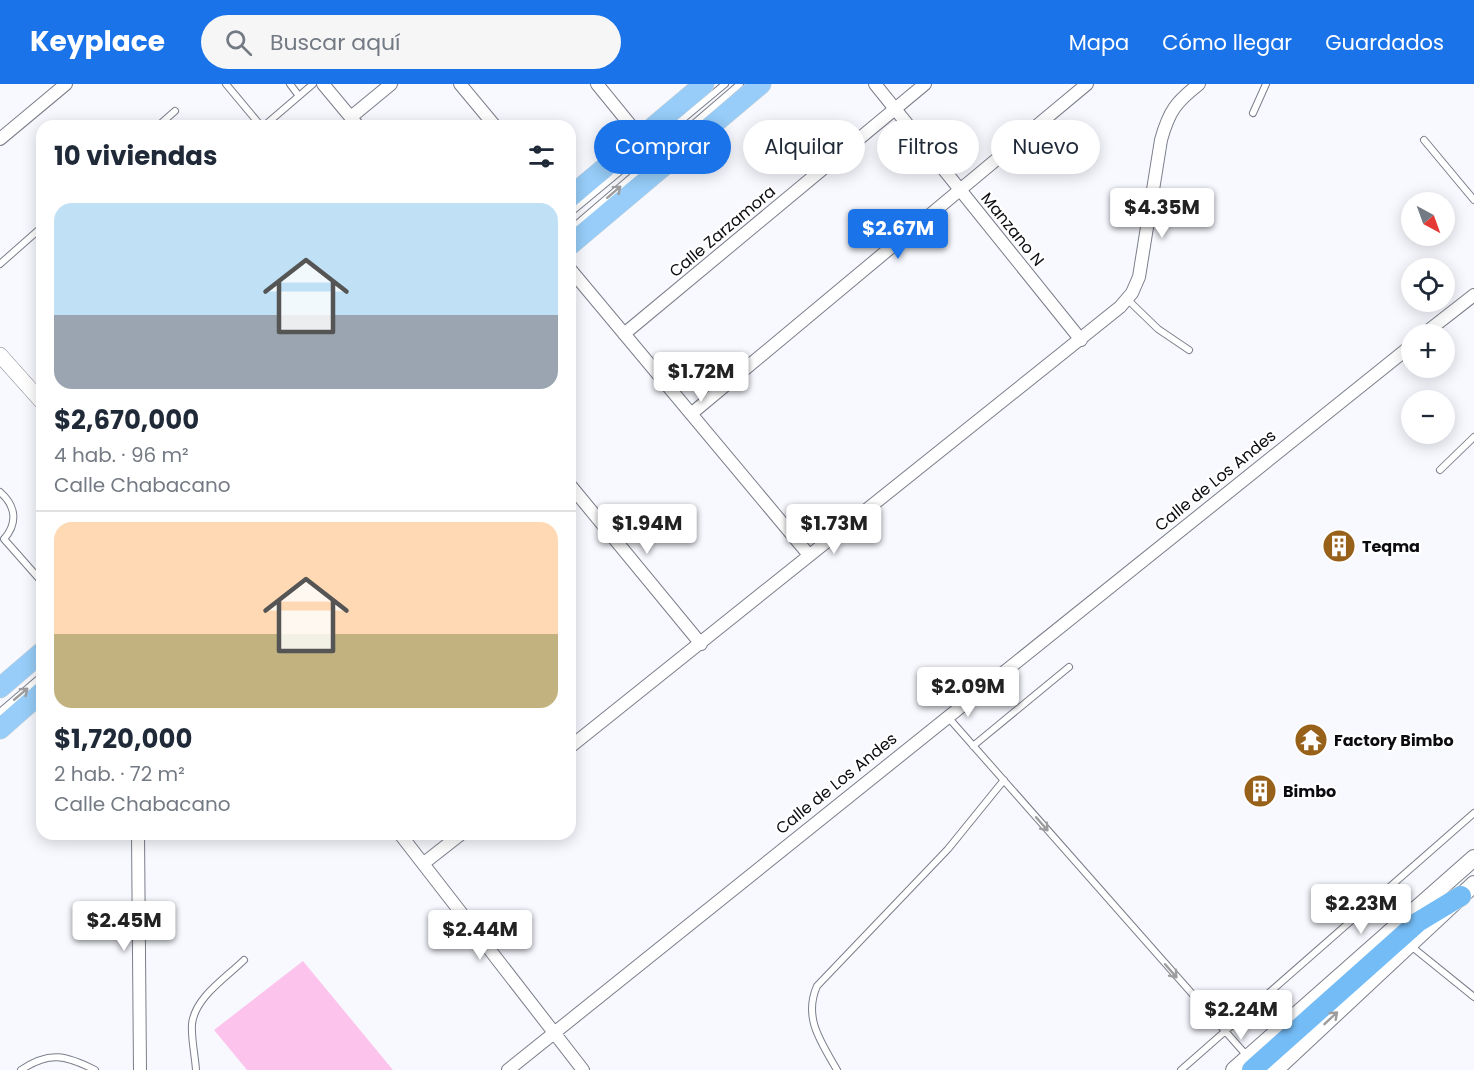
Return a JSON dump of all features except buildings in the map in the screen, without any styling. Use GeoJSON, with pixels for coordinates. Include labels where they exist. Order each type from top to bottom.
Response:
{"type":"FeatureCollection","features":[{"type":"Feature","properties":{"kind":"highway"},"geometry":{"type":"LineString","coordinates":[[1250,1064],[1418,922],[1467,890]]}},
{"type":"Feature","properties":{"kind":"main road"},"geometry":{"type":"LineString","coordinates":[[662,120],[704,84]]}},
{"type":"Feature","properties":{"kind":"main road"},"geometry":{"type":"LineString","coordinates":[[576,240],[761,84]]}},
{"type":"Feature","properties":{"kind":"main road"},"geometry":{"type":"LineString","coordinates":[[576,192],[598,174]]}},
{"type":"Feature","properties":{"kind":"main road"},"geometry":{"type":"LineString","coordinates":[[0,690],[36,657]]}},
{"type":"Feature","properties":{"kind":"main road"},"geometry":{"type":"LineString","coordinates":[[0,729],[36,697]]}},
{"type":"Feature","properties":{"kind":"main road"},"geometry":{"type":"LineString","coordinates":[[1234,1070],[1250,1064],[1474,858]]}},
{"type":"Feature","properties":{"kind":"main road"},"geometry":{"type":"LineString","coordinates":[[1275,1070],[1411,945],[1467,890]]}},
{"type":"Feature","properties":{"kind":"street"},"geometry":{"type":"LineString","coordinates":[[0,139],[52,88],[66,84]]}},
{"type":"Feature","properties":{"kind":"street"},"geometry":{"type":"LineString","coordinates":[[323,84],[353,120]]}},
{"type":"Feature","properties":{"kind":"street"},"geometry":{"type":"LineString","coordinates":[[357,120],[392,84]]}},
{"type":"Feature","properties":{"kind":"street"},"geometry":{"type":"LineString","coordinates":[[460,84],[490,120]]}},
{"type":"Feature","properties":{"kind":"street"},"geometry":{"type":"LineString","coordinates":[[597,84],[626,120]]}},
{"type":"Feature","properties":{"kind":"street","name":"Manzano N"},"geometry":{"type":"LineString","coordinates":[[875,84],[1081,340]]}},
{"type":"Feature","properties":{"kind":"street","name":"Calle Zarzamora"},"geometry":{"type":"LineString","coordinates":[[624,334],[925,84]]}},
{"type":"Feature","properties":{"kind":"street"},"geometry":{"type":"LineString","coordinates":[[691,414],[1086,84]]}},
{"type":"Feature","properties":{"kind":"street"},"geometry":{"type":"LineString","coordinates":[[576,742],[1081,340],[1126,299],[1139,277],[1144,256],[1161,140],[1172,108],[1199,84]]}},
{"type":"Feature","properties":{"kind":"street"},"geometry":{"type":"LineString","coordinates":[[576,276],[809,555]]}},
{"type":"Feature","properties":{"kind":"street"},"geometry":{"type":"LineString","coordinates":[[1437,324],[1474,295]]}},
{"type":"Feature","properties":{"kind":"street","name":"Calle de Los Andes"},"geometry":{"type":"LineString","coordinates":[[508,1070],[946,715],[1401,354]]}},
{"type":"Feature","properties":{"kind":"street"},"geometry":{"type":"LineString","coordinates":[[0,356],[36,395]]}},
{"type":"Feature","properties":{"kind":"street"},"geometry":{"type":"LineString","coordinates":[[576,492],[700,644]]}},
{"type":"Feature","properties":{"kind":"street"},"geometry":{"type":"LineString","coordinates":[[576,502],[581,498]]}},
{"type":"Feature","properties":{"kind":"street"},"geometry":{"type":"LineString","coordinates":[[138,840],[140,1070]]}},
{"type":"Feature","properties":{"kind":"street"},"geometry":{"type":"LineString","coordinates":[[405,840],[584,1070]]}},
{"type":"Feature","properties":{"kind":"street"},"geometry":{"type":"LineString","coordinates":[[424,863],[453,840]]}},
{"type":"Feature","properties":{"kind":"lane"},"geometry":{"type":"LineString","coordinates":[[226,84],[258,120]]}},
{"type":"Feature","properties":{"kind":"lane"},"geometry":{"type":"LineString","coordinates":[[290,84],[300,96]]}},
{"type":"Feature","properties":{"kind":"lane"},"geometry":{"type":"LineString","coordinates":[[270,120],[313,84]]}},
{"type":"Feature","properties":{"kind":"lane"},"geometry":{"type":"LineString","coordinates":[[576,208],[725,84]]}},
{"type":"Feature","properties":{"kind":"lane"},"geometry":{"type":"LineString","coordinates":[[576,225],[740,84]]}},
{"type":"Feature","properties":{"kind":"lane"},"geometry":{"type":"LineString","coordinates":[[1253,113],[1266,84]]}},
{"type":"Feature","properties":{"kind":"lane"},"geometry":{"type":"LineString","coordinates":[[165,120],[175,111]]}},
{"type":"Feature","properties":{"kind":"lane"},"geometry":{"type":"LineString","coordinates":[[1424,140],[1474,200]]}},
{"type":"Feature","properties":{"kind":"lane"},"geometry":{"type":"LineString","coordinates":[[0,264],[36,232]]}},
{"type":"Feature","properties":{"kind":"lane"},"geometry":{"type":"LineString","coordinates":[[1126,299],[1158,329],[1189,350]]}},
{"type":"Feature","properties":{"kind":"lane"},"geometry":{"type":"LineString","coordinates":[[1440,471],[1474,437]]}},
{"type":"Feature","properties":{"kind":"lane"},"geometry":{"type":"LineString","coordinates":[[0,492],[10,500],[14,514],[12,530],[2,540],[36,576]]}},
{"type":"Feature","properties":{"kind":"lane"},"geometry":{"type":"LineString","coordinates":[[0,690],[36,662]]}},
{"type":"Feature","properties":{"kind":"lane"},"geometry":{"type":"LineString","coordinates":[[973,746],[1069,667]]}},
{"type":"Feature","properties":{"kind":"lane"},"geometry":{"type":"LineString","coordinates":[[0,712],[36,681]]}},
{"type":"Feature","properties":{"kind":"lane"},"geometry":{"type":"LineString","coordinates":[[946,715],[1226,1033],[1250,1064]]}},
{"type":"Feature","properties":{"kind":"lane"},"geometry":{"type":"LineString","coordinates":[[837,1070],[813,1027],[810,1011],[817,986],[948,849],[1004,780]]}},
{"type":"Feature","properties":{"kind":"lane"},"geometry":{"type":"LineString","coordinates":[[1181,1070],[1226,1033],[1474,813]]}},
{"type":"Feature","properties":{"kind":"lane"},"geometry":{"type":"LineString","coordinates":[[1411,945],[1474,997]]}},
{"type":"Feature","properties":{"kind":"lane"},"geometry":{"type":"LineString","coordinates":[[196,1070],[192,1026],[194,1012],[203,999],[244,960]]}},
{"type":"Feature","properties":{"kind":"lane"},"geometry":{"type":"LineString","coordinates":[[21,1070],[47,1056],[67,1059],[95,1070]]}},
{"type":"Feature","properties":{"kind":"shaded area"},"geometry":{"type":"Polygon","coordinates":[[[303,961],[393,1070],[247,1070],[214,1030],[303,961]]]}},
{"type":"Feature","properties":{"kind":"place","name":"Teqma"},"geometry":{"type":"Point","coordinates":[1339,546]}},
{"type":"Feature","properties":{"kind":"place","name":"Factory Bimbo"},"geometry":{"type":"Point","coordinates":[1311,740]}},
{"type":"Feature","properties":{"kind":"place","name":"Bimbo"},"geometry":{"type":"Point","coordinates":[1260,791]}}]}
